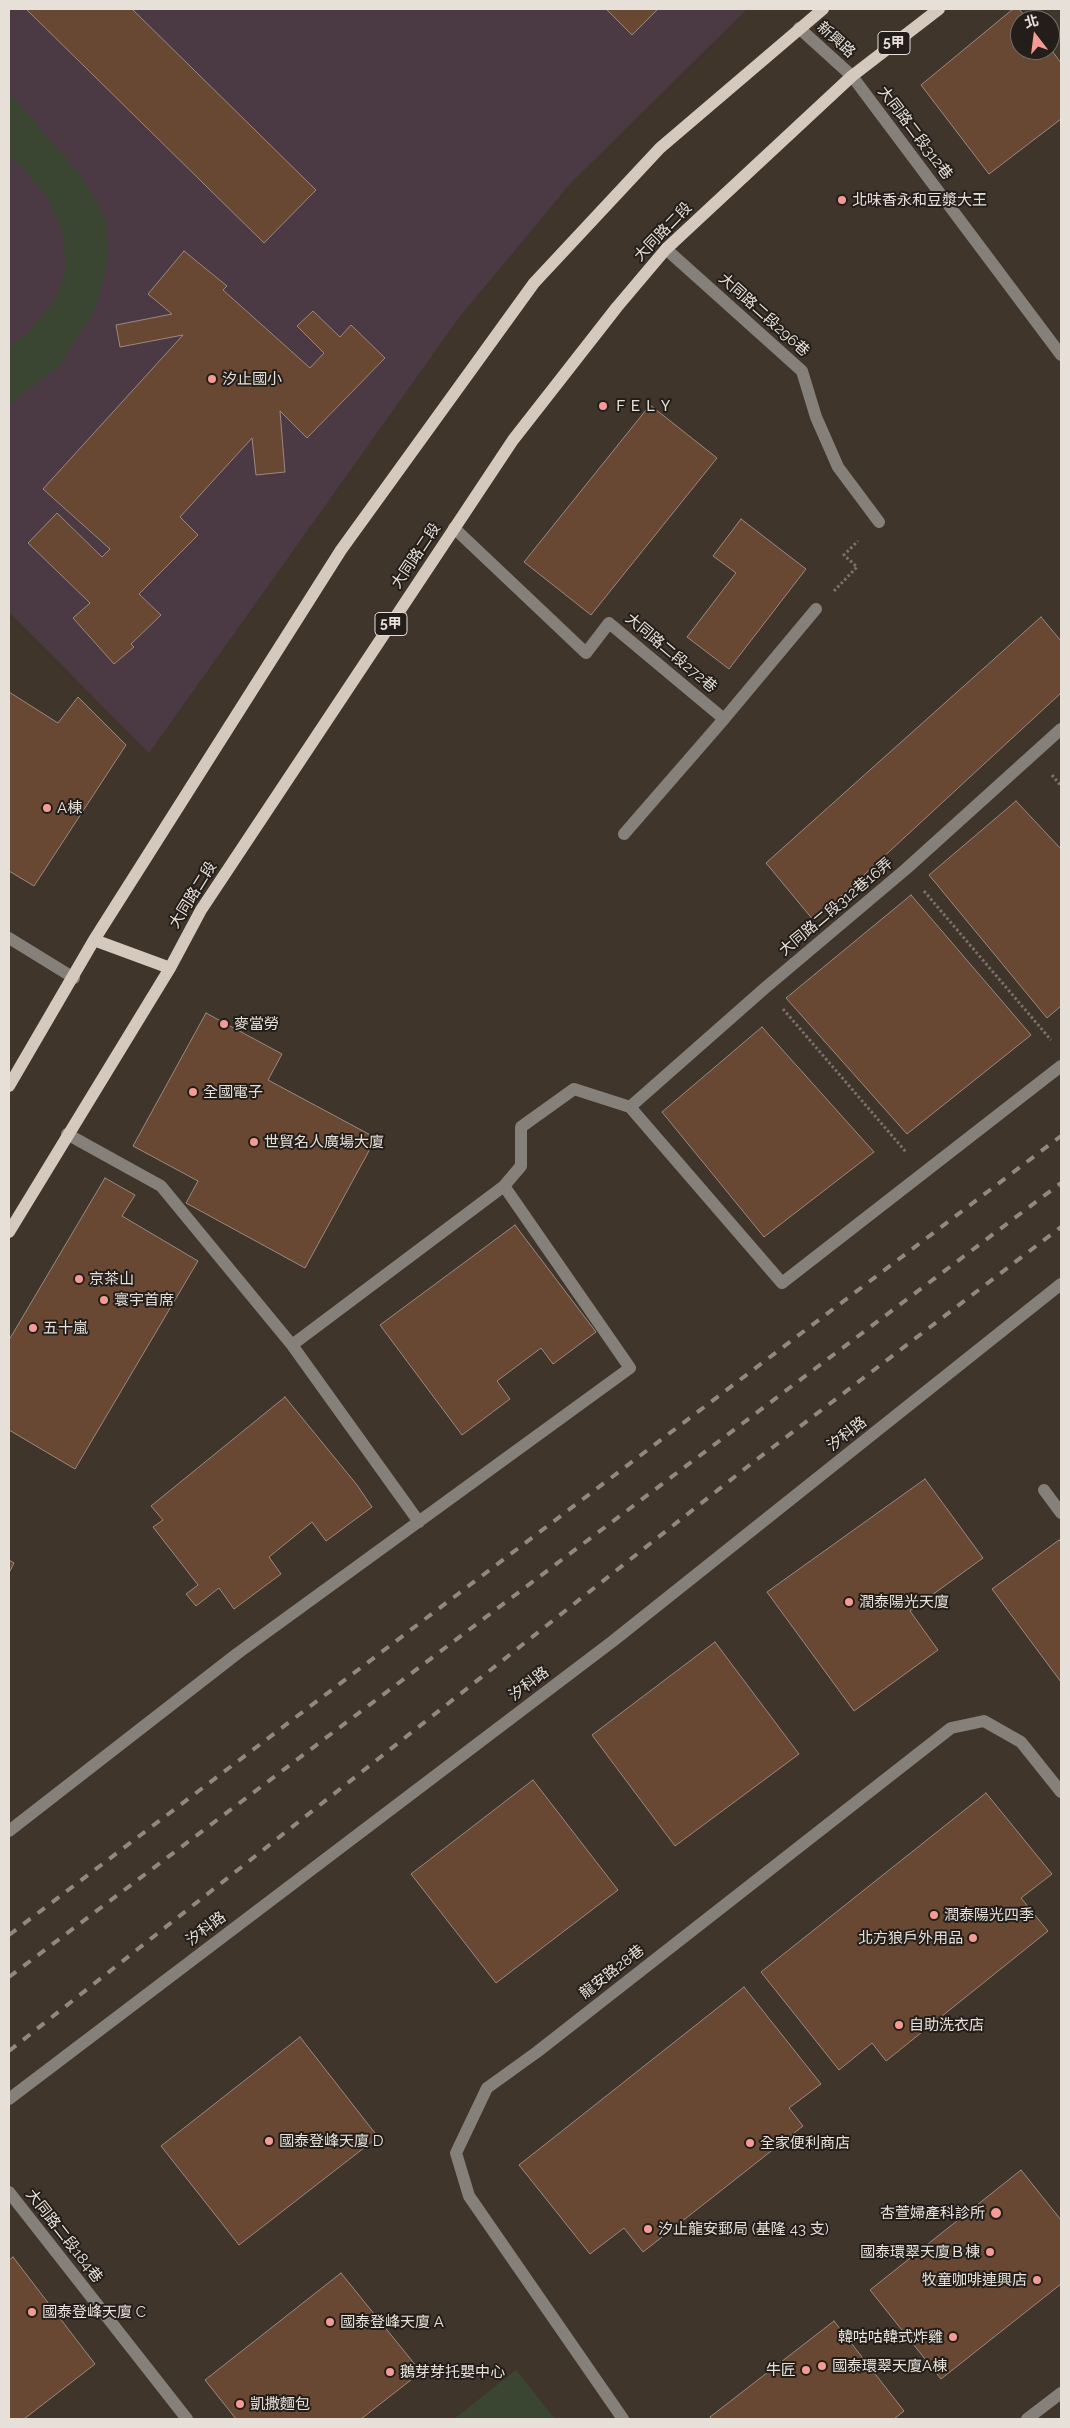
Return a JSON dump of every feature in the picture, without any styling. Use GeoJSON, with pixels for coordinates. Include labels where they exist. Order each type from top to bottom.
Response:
{"type":"FeatureCollection","features":[{"type":"Feature","properties":{"kind":"main road"},"geometry":{"type":"LineString","coordinates":[[9,1086],[74,978],[94,940],[341,550],[534,283],[660,148],[823,9]]}},
{"type":"Feature","properties":{"kind":"main road","name":"大同路二段"},"geometry":{"type":"LineString","coordinates":[[9,1232],[67,1134],[170,968],[201,910],[513,440],[617,307],[666,249],[852,76],[938,9]]}},
{"type":"Feature","properties":{"kind":"main road"},"geometry":{"type":"LineString","coordinates":[[94,940],[170,968]]}},
{"type":"Feature","properties":{"kind":"street","name":"新興路"},"geometry":{"type":"LineString","coordinates":[[799,28],[852,76]]}},
{"type":"Feature","properties":{"kind":"street","name":"大同路二段312巷"},"geometry":{"type":"LineString","coordinates":[[852,76],[1061,355]]}},
{"type":"Feature","properties":{"kind":"street","name":"大同路二段296巷"},"geometry":{"type":"LineString","coordinates":[[666,249],[802,371],[816,418],[838,467],[879,522]]}},
{"type":"Feature","properties":{"kind":"street","name":"大同路二段272巷"},"geometry":{"type":"LineString","coordinates":[[454,528],[586,653],[609,623],[724,719]]}},
{"type":"Feature","properties":{"kind":"street"},"geometry":{"type":"LineString","coordinates":[[624,834],[816,609]]}},
{"type":"Feature","properties":{"kind":"street","name":"大同路二段312巷16弄"},"geometry":{"type":"LineString","coordinates":[[630,1107],[765,988],[906,869],[1061,729]]}},
{"type":"Feature","properties":{"kind":"street"},"geometry":{"type":"LineString","coordinates":[[9,938],[74,978]]}},
{"type":"Feature","properties":{"kind":"street"},"geometry":{"type":"LineString","coordinates":[[292,1345],[504,1186],[521,1166],[521,1127],[574,1089],[630,1107],[782,1283],[1061,1066]]}},
{"type":"Feature","properties":{"kind":"street"},"geometry":{"type":"LineString","coordinates":[[67,1134],[161,1186],[292,1345],[419,1522]]}},
{"type":"Feature","properties":{"kind":"street"},"geometry":{"type":"LineString","coordinates":[[9,1831],[238,1653],[630,1368],[504,1186]]}},
{"type":"Feature","properties":{"kind":"street","name":"汐科路"},"geometry":{"type":"LineString","coordinates":[[9,2099],[613,1641],[1061,1284]]}},
{"type":"Feature","properties":{"kind":"street"},"geometry":{"type":"LineString","coordinates":[[1044,1490],[1061,1513]]}},
{"type":"Feature","properties":{"kind":"street","name":"龍安路28巷"},"geometry":{"type":"LineString","coordinates":[[623,2419],[469,2196],[456,2153],[487,2088],[537,2052],[951,1728],[984,1722],[1021,1742],[1061,1792]]}},
{"type":"Feature","properties":{"kind":"street","name":"大同路二段184巷"},"geometry":{"type":"LineString","coordinates":[[9,2192],[187,2419]]}},
{"type":"Feature","properties":{"kind":"street"},"geometry":{"type":"LineString","coordinates":[[1027,2419],[1061,2394]]}},
{"type":"Feature","properties":{"kind":"path"},"geometry":{"type":"LineString","coordinates":[[816,609],[857,568],[844,555],[879,522]]}},
{"type":"Feature","properties":{"kind":"path"},"geometry":{"type":"LineString","coordinates":[[906,869],[1055,1044]]}},
{"type":"Feature","properties":{"kind":"path"},"geometry":{"type":"LineString","coordinates":[[765,988],[924,1173]]}},
{"type":"Feature","properties":{"kind":"shaded area","name":"汐止國小"},"geometry":{"type":"Polygon","coordinates":[[[9,9],[747,9],[568,186],[458,319],[149,753],[9,612],[9,9]]]}},
{"type":"Feature","properties":{"kind":"green space"},"geometry":{"type":"Polygon","coordinates":[[[9,93],[82,176],[106,220],[108,258],[97,306],[60,365],[9,405],[9,348],[30,330],[56,298],[66,267],[62,231],[46,195],[9,155],[9,93]]]}},
{"type":"Feature","properties":{"kind":"green space"},"geometry":{"type":"Polygon","coordinates":[[[516,2370],[555,2419],[454,2419],[516,2370]]]}},
{"type":"Feature","properties":{"kind":"building"},"geometry":{"type":"Polygon","coordinates":[[[26,9],[132,9],[316,190],[264,243],[26,9]]]}},
{"type":"Feature","properties":{"kind":"building"},"geometry":{"type":"Polygon","coordinates":[[[606,9],[658,9],[632,35],[606,9]]]}},
{"type":"Feature","properties":{"kind":"building"},"geometry":{"type":"Polygon","coordinates":[[[1010,11],[1010,60],[1059,60],[1061,63],[1061,119],[989,174],[921,85],[1010,11]]]}},
{"type":"Feature","properties":{"kind":"building"},"geometry":{"type":"Polygon","coordinates":[[[184,251],[227,286],[223,290],[310,368],[324,353],[297,326],[313,311],[340,337],[351,325],[385,358],[307,438],[280,411],[285,472],[256,475],[252,438],[180,517],[198,535],[139,594],[161,615],[131,644],[134,647],[114,664],[73,618],[90,603],[28,543],[57,513],[102,557],[110,549],[43,489],[183,335],[120,347],[116,325],[172,314],[148,294],[184,251]]]}},
{"type":"Feature","properties":{"kind":"building"},"geometry":{"type":"Polygon","coordinates":[[[650,405],[717,458],[591,615],[524,562],[650,405]]]}},
{"type":"Feature","properties":{"kind":"building"},"geometry":{"type":"Polygon","coordinates":[[[741,519],[806,569],[729,669],[687,637],[736,573],[713,556],[741,519]]]}},
{"type":"Feature","properties":{"kind":"building"},"geometry":{"type":"Polygon","coordinates":[[[1041,617],[1061,641],[1061,693],[814,921],[766,863],[1041,617]]]}},
{"type":"Feature","properties":{"kind":"building","name":"A棟"},"geometry":{"type":"Polygon","coordinates":[[[9,692],[58,723],[78,697],[126,745],[34,886],[9,871],[9,692]]]}},
{"type":"Feature","properties":{"kind":"building"},"geometry":{"type":"Polygon","coordinates":[[[1016,801],[1061,849],[1061,1006],[1047,1018],[929,875],[1016,801]]]}},
{"type":"Feature","properties":{"kind":"building"},"geometry":{"type":"Polygon","coordinates":[[[911,895],[1031,1035],[907,1134],[786,998],[911,895]]]}},
{"type":"Feature","properties":{"kind":"building","name":"世貿名人廣場大廈"},"geometry":{"type":"Polygon","coordinates":[[[206,1013],[282,1054],[268,1080],[376,1138],[305,1268],[186,1203],[198,1181],[133,1146],[206,1013]]]}},
{"type":"Feature","properties":{"kind":"building"},"geometry":{"type":"Polygon","coordinates":[[[762,1027],[874,1152],[764,1237],[662,1112],[762,1027]]]}},
{"type":"Feature","properties":{"kind":"building","name":"寰宇首席"},"geometry":{"type":"Polygon","coordinates":[[[105,1178],[135,1195],[122,1216],[198,1261],[75,1469],[9,1430],[9,1340],[105,1178]]]}},
{"type":"Feature","properties":{"kind":"building"},"geometry":{"type":"Polygon","coordinates":[[[515,1225],[596,1332],[553,1364],[541,1348],[497,1381],[510,1399],[462,1435],[380,1325],[515,1225]]]}},
{"type":"Feature","properties":{"kind":"building"},"geometry":{"type":"Polygon","coordinates":[[[285,1397],[357,1485],[372,1507],[326,1541],[312,1522],[269,1557],[281,1574],[234,1609],[219,1588],[196,1606],[186,1594],[198,1585],[153,1527],[163,1520],[151,1506],[285,1397]]]}},
{"type":"Feature","properties":{"kind":"building","name":"潤泰陽光天廈"},"geometry":{"type":"Polygon","coordinates":[[[925,1479],[983,1558],[910,1611],[938,1650],[854,1711],[767,1592],[925,1479]]]}},
{"type":"Feature","properties":{"kind":"building"},"geometry":{"type":"Polygon","coordinates":[[[1059,1540],[1061,1542],[1061,1682],[992,1589],[1059,1540]]]}},
{"type":"Feature","properties":{"kind":"building"},"geometry":{"type":"Polygon","coordinates":[[[9,1560],[14,1563],[9,1573],[9,1560]]]}},
{"type":"Feature","properties":{"kind":"building"},"geometry":{"type":"Polygon","coordinates":[[[715,1642],[799,1754],[675,1846],[592,1735],[715,1642]]]}},
{"type":"Feature","properties":{"kind":"building"},"geometry":{"type":"Polygon","coordinates":[[[533,1780],[618,1890],[496,1983],[411,1874],[533,1780]]]}},
{"type":"Feature","properties":{"kind":"building","name":"潤泰陽光四季"},"geometry":{"type":"Polygon","coordinates":[[[986,1793],[1052,1874],[1021,1898],[1048,1931],[886,2061],[872,2043],[839,2070],[761,1972],[986,1793]]]}},
{"type":"Feature","properties":{"kind":"building"},"geometry":{"type":"Polygon","coordinates":[[[744,1987],[821,2084],[789,2108],[803,2126],[643,2252],[624,2228],[590,2254],[519,2165],[744,1987]]]}},
{"type":"Feature","properties":{"kind":"building","name":"國泰登峰天廈 D"},"geometry":{"type":"Polygon","coordinates":[[[300,2037],[378,2137],[239,2245],[161,2146],[300,2037]]]}},
{"type":"Feature","properties":{"kind":"building","name":"國泰環翠天廈Ｂ棟"},"geometry":{"type":"Polygon","coordinates":[[[1021,2170],[1061,2220],[1061,2284],[941,2379],[870,2290],[1021,2170]]]}},
{"type":"Feature","properties":{"kind":"building","name":"國泰登峰天廈 C"},"geometry":{"type":"Polygon","coordinates":[[[13,2257],[95,2364],[24,2419],[9,2419],[9,2260],[13,2257]]]}},
{"type":"Feature","properties":{"kind":"building","name":"國泰登峰天廈 A"},"geometry":{"type":"Polygon","coordinates":[[[341,2273],[421,2372],[361,2419],[236,2419],[205,2380],[341,2273]]]}},
{"type":"Feature","properties":{"kind":"building","name":"國泰環翠天廈A棟"},"geometry":{"type":"Polygon","coordinates":[[[834,2321],[904,2411],[894,2419],[711,2419],[710,2417],[834,2321]]]}},
{"type":"Feature","properties":{"kind":"railway"},"geometry":{"type":"LineString","coordinates":[[9,1935],[1061,1136]]}},
{"type":"Feature","properties":{"kind":"railway"},"geometry":{"type":"LineString","coordinates":[[9,1977],[1061,1183]]}},
{"type":"Feature","properties":{"kind":"railway"},"geometry":{"type":"LineString","coordinates":[[9,2051],[747,1467],[1061,1227]]}},
{"type":"Feature","properties":{"kind":"place","name":"北味香永和豆漿大王"},"geometry":{"type":"Point","coordinates":[842,200]}},
{"type":"Feature","properties":{"kind":"place","name":"汐止國小"},"geometry":{"type":"Point","coordinates":[212,379]}},
{"type":"Feature","properties":{"kind":"place","name":"ＦＥＬＹ"},"geometry":{"type":"Point","coordinates":[603,406]}},
{"type":"Feature","properties":{"kind":"place","name":"A棟"},"geometry":{"type":"Point","coordinates":[47,808]}},
{"type":"Feature","properties":{"kind":"place","name":"麥當勞"},"geometry":{"type":"Point","coordinates":[224,1024]}},
{"type":"Feature","properties":{"kind":"place","name":"全國電子"},"geometry":{"type":"Point","coordinates":[193,1092]}},
{"type":"Feature","properties":{"kind":"place","name":"世貿名人廣場大廈"},"geometry":{"type":"Point","coordinates":[254,1142]}},
{"type":"Feature","properties":{"kind":"place","name":"京茶山"},"geometry":{"type":"Point","coordinates":[79,1279]}},
{"type":"Feature","properties":{"kind":"place","name":"寰宇首席"},"geometry":{"type":"Point","coordinates":[104,1300]}},
{"type":"Feature","properties":{"kind":"place","name":"五十嵐"},"geometry":{"type":"Point","coordinates":[33,1328]}},
{"type":"Feature","properties":{"kind":"place","name":"潤泰陽光天廈"},"geometry":{"type":"Point","coordinates":[849,1602]}},
{"type":"Feature","properties":{"kind":"place","name":"潤泰陽光四季"},"geometry":{"type":"Point","coordinates":[934,1915]}},
{"type":"Feature","properties":{"kind":"place","name":"北方狼戶外用品"},"geometry":{"type":"Point","coordinates":[973,1938]}},
{"type":"Feature","properties":{"kind":"place","name":"自助洗衣店"},"geometry":{"type":"Point","coordinates":[899,2025]}},
{"type":"Feature","properties":{"kind":"place","name":"國泰登峰天廈 D"},"geometry":{"type":"Point","coordinates":[269,2141]}},
{"type":"Feature","properties":{"kind":"place","name":"全家便利商店"},"geometry":{"type":"Point","coordinates":[750,2143]}},
{"type":"Feature","properties":{"kind":"place","name":"杏萱婦產科診所"},"geometry":{"type":"Point","coordinates":[996,2213]}},
{"type":"Feature","properties":{"kind":"place","name":"汐止龍安郵局 (基隆 43 支)"},"geometry":{"type":"Point","coordinates":[648,2229]}},
{"type":"Feature","properties":{"kind":"place","name":"國泰環翠天廈Ｂ棟"},"geometry":{"type":"Point","coordinates":[990,2252]}},
{"type":"Feature","properties":{"kind":"place","name":"牧童咖啡連興店"},"geometry":{"type":"Point","coordinates":[1037,2280]}},
{"type":"Feature","properties":{"kind":"place","name":"國泰登峰天廈 C"},"geometry":{"type":"Point","coordinates":[32,2312]}},
{"type":"Feature","properties":{"kind":"place","name":"國泰登峰天廈 A"},"geometry":{"type":"Point","coordinates":[330,2322]}},
{"type":"Feature","properties":{"kind":"place","name":"韓咕咕韓式炸雞"},"geometry":{"type":"Point","coordinates":[953,2337]}},
{"type":"Feature","properties":{"kind":"place","name":"國泰環翠天廈A棟"},"geometry":{"type":"Point","coordinates":[822,2366]}},
{"type":"Feature","properties":{"kind":"place","name":"牛匠"},"geometry":{"type":"Point","coordinates":[806,2370]}},
{"type":"Feature","properties":{"kind":"place","name":"鵝芽芽托嬰中心"},"geometry":{"type":"Point","coordinates":[390,2372]}},
{"type":"Feature","properties":{"kind":"place","name":"凱撒麵包"},"geometry":{"type":"Point","coordinates":[240,2404]}}]}
